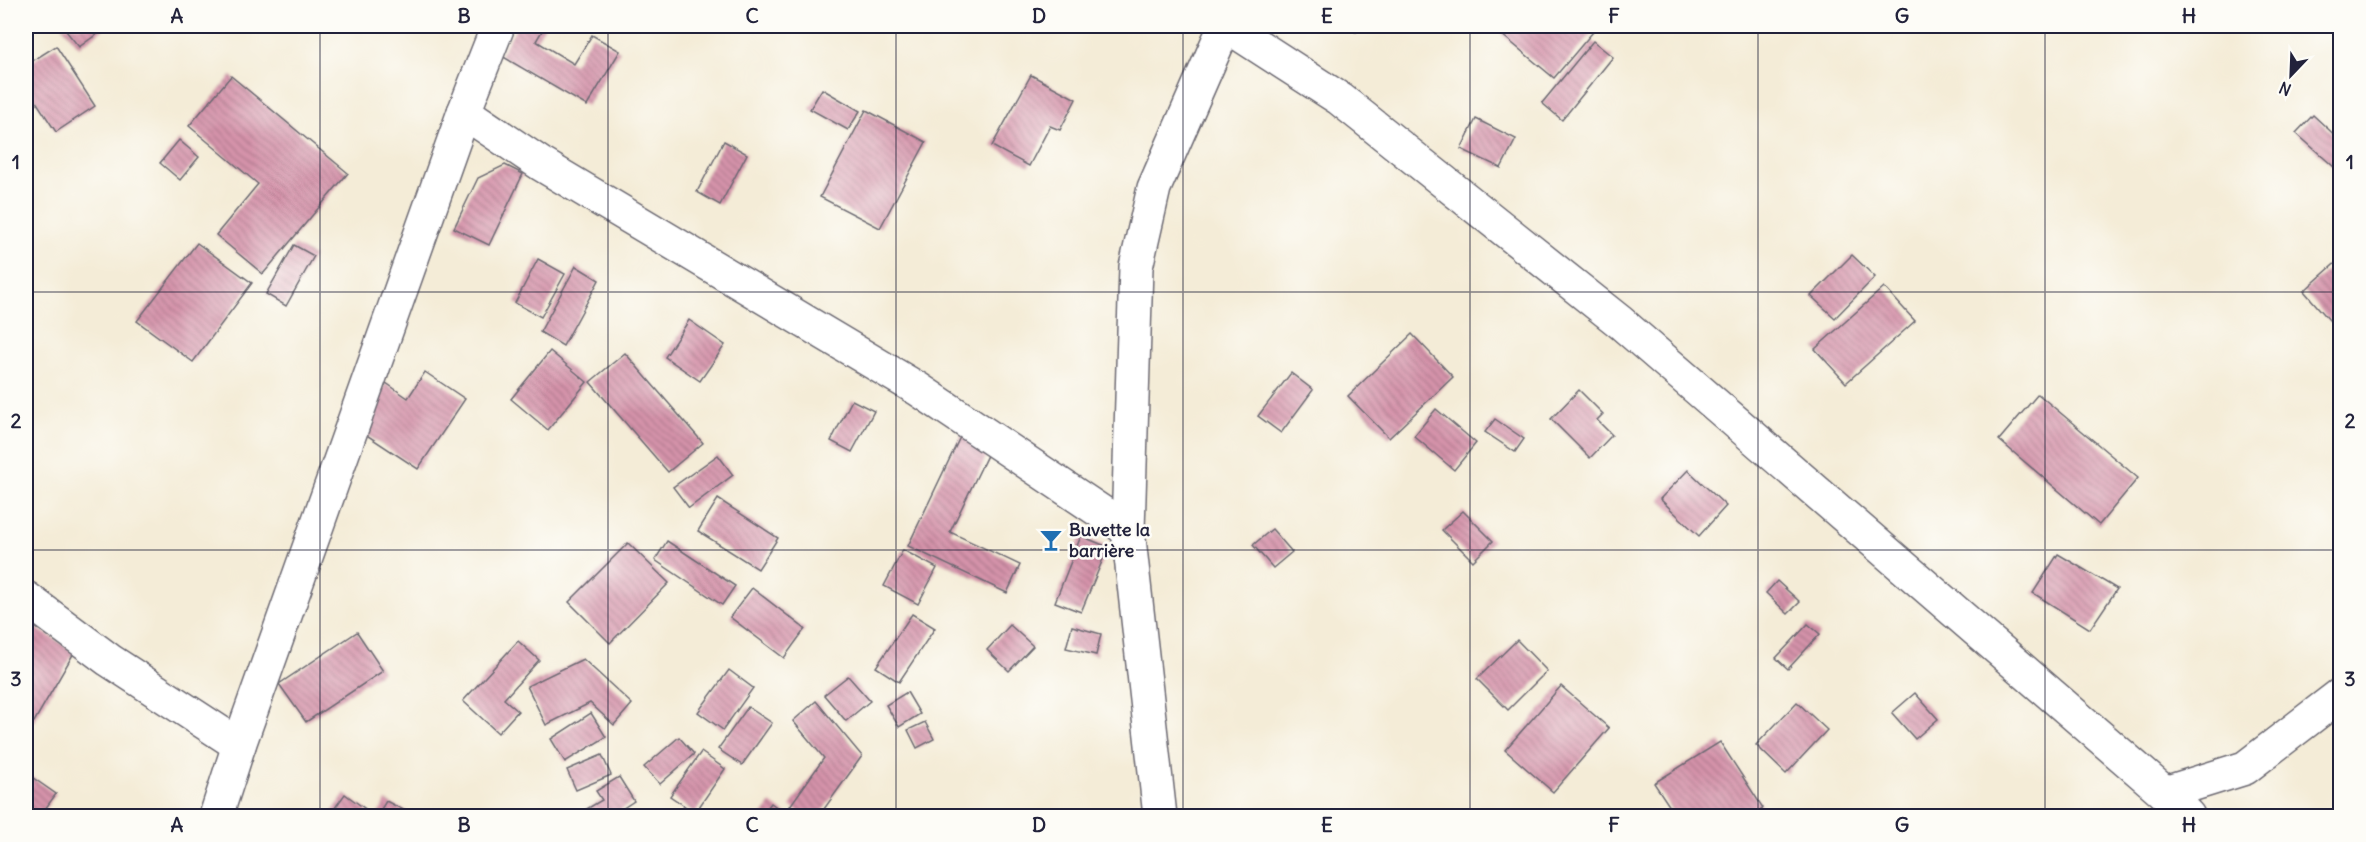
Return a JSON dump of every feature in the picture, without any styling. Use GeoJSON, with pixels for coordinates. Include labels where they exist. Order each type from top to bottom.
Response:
{"type":"FeatureCollection","features":[{"type":"Feature","properties":{"kind":"street"},"geometry":{"type":"LineString","coordinates":[[216,816],[239,745],[464,112],[498,26]]}},
{"type":"Feature","properties":{"kind":"street"},"geometry":{"type":"LineString","coordinates":[[1160,816],[1128,530],[1136,267],[1154,188],[1226,26],[1340,99],[1620,322],[2165,793],[2188,816]]}},
{"type":"Feature","properties":{"kind":"street"},"geometry":{"type":"LineString","coordinates":[[464,112],[541,164],[918,389],[1128,530]]}},
{"type":"Feature","properties":{"kind":"street"},"geometry":{"type":"LineString","coordinates":[[26,598],[109,660],[239,745]]}},
{"type":"Feature","properties":{"kind":"street"},"geometry":{"type":"LineString","coordinates":[[2165,793],[2245,768],[2340,695]]}},
{"type":"Feature","properties":{"kind":"building"},"geometry":{"type":"Polygon","coordinates":[[[62,26],[108,26],[79,47],[62,26]]]}},
{"type":"Feature","properties":{"kind":"building"},"geometry":{"type":"Polygon","coordinates":[[[517,26],[545,26],[536,41],[574,64],[592,35],[620,51],[587,106],[500,55],[517,26]]]}},
{"type":"Feature","properties":{"kind":"building"},"geometry":{"type":"Polygon","coordinates":[[[1342,26],[1359,26],[1356,32],[1342,26]]]}},
{"type":"Feature","properties":{"kind":"building"},"geometry":{"type":"Polygon","coordinates":[[[1508,26],[1598,26],[1554,78],[1501,34],[1508,26]]]}},
{"type":"Feature","properties":{"kind":"building"},"geometry":{"type":"Polygon","coordinates":[[[1593,41],[1613,57],[1562,120],[1542,103],[1593,41]]]}},
{"type":"Feature","properties":{"kind":"building"},"geometry":{"type":"Polygon","coordinates":[[[56,46],[95,106],[56,132],[26,86],[26,65],[56,46]]]}},
{"type":"Feature","properties":{"kind":"building"},"geometry":{"type":"Polygon","coordinates":[[[1031,75],[1076,99],[1060,130],[1050,126],[1029,166],[992,146],[1031,75]]]}},
{"type":"Feature","properties":{"kind":"building"},"geometry":{"type":"Polygon","coordinates":[[[231,76],[348,173],[263,274],[216,235],[258,184],[189,126],[231,76]]]}},
{"type":"Feature","properties":{"kind":"building"},"geometry":{"type":"Polygon","coordinates":[[[822,89],[860,111],[848,130],[810,109],[822,89]]]}},
{"type":"Feature","properties":{"kind":"building"},"geometry":{"type":"Polygon","coordinates":[[[866,110],[926,142],[880,228],[820,197],[866,110]]]}},
{"type":"Feature","properties":{"kind":"building"},"geometry":{"type":"Polygon","coordinates":[[[2313,115],[2340,140],[2340,160],[2334,167],[2296,133],[2313,115]]]}},
{"type":"Feature","properties":{"kind":"building"},"geometry":{"type":"Polygon","coordinates":[[[1476,119],[1516,139],[1501,168],[1461,149],[1476,119]]]}},
{"type":"Feature","properties":{"kind":"building"},"geometry":{"type":"Polygon","coordinates":[[[179,140],[199,157],[180,180],[160,163],[179,140]]]}},
{"type":"Feature","properties":{"kind":"building"},"geometry":{"type":"Polygon","coordinates":[[[724,141],[747,154],[720,205],[697,192],[724,141]]]}},
{"type":"Feature","properties":{"kind":"building"},"geometry":{"type":"Polygon","coordinates":[[[505,165],[523,174],[489,245],[454,228],[478,178],[505,165]]]}},
{"type":"Feature","properties":{"kind":"building"},"geometry":{"type":"Polygon","coordinates":[[[197,243],[252,283],[193,362],[137,321],[197,243]]]}},
{"type":"Feature","properties":{"kind":"building"},"geometry":{"type":"Polygon","coordinates":[[[294,245],[314,256],[286,306],[266,294],[294,245]]]}},
{"type":"Feature","properties":{"kind":"building"},"geometry":{"type":"Polygon","coordinates":[[[1852,255],[1875,277],[1835,318],[1811,296],[1852,255]]]}},
{"type":"Feature","properties":{"kind":"building"},"geometry":{"type":"Polygon","coordinates":[[[538,259],[565,274],[541,317],[515,303],[538,259]]]}},
{"type":"Feature","properties":{"kind":"building"},"geometry":{"type":"Polygon","coordinates":[[[2340,259],[2340,312],[2330,321],[2304,291],[2340,259]]]}},
{"type":"Feature","properties":{"kind":"building"},"geometry":{"type":"Polygon","coordinates":[[[576,266],[599,280],[563,346],[540,332],[576,266]]]}},
{"type":"Feature","properties":{"kind":"building"},"geometry":{"type":"Polygon","coordinates":[[[1884,287],[1915,321],[1846,383],[1815,349],[1884,287]]]}},
{"type":"Feature","properties":{"kind":"building"},"geometry":{"type":"Polygon","coordinates":[[[689,320],[725,345],[700,381],[665,357],[689,320]]]}},
{"type":"Feature","properties":{"kind":"building"},"geometry":{"type":"Polygon","coordinates":[[[1412,334],[1453,377],[1389,438],[1348,396],[1412,334]]]}},
{"type":"Feature","properties":{"kind":"building"},"geometry":{"type":"Polygon","coordinates":[[[550,351],[587,382],[548,430],[511,399],[550,351]]]}},
{"type":"Feature","properties":{"kind":"building"},"geometry":{"type":"Polygon","coordinates":[[[625,353],[703,443],[668,472],[590,382],[625,353]]]}},
{"type":"Feature","properties":{"kind":"building"},"geometry":{"type":"Polygon","coordinates":[[[425,372],[465,399],[418,469],[356,428],[386,383],[408,398],[425,372]]]}},
{"type":"Feature","properties":{"kind":"building"},"geometry":{"type":"Polygon","coordinates":[[[1291,373],[1313,390],[1281,433],[1258,416],[1291,373]]]}},
{"type":"Feature","properties":{"kind":"building"},"geometry":{"type":"Polygon","coordinates":[[[1579,390],[1603,414],[1597,420],[1612,435],[1590,458],[1551,419],[1579,390]]]}},
{"type":"Feature","properties":{"kind":"building"},"geometry":{"type":"Polygon","coordinates":[[[2038,394],[2138,478],[2099,525],[1999,440],[2038,394]]]}},
{"type":"Feature","properties":{"kind":"building"},"geometry":{"type":"Polygon","coordinates":[[[852,400],[874,411],[852,452],[831,441],[852,400]]]}},
{"type":"Feature","properties":{"kind":"building"},"geometry":{"type":"Polygon","coordinates":[[[1436,409],[1476,443],[1454,470],[1414,436],[1436,409]]]}},
{"type":"Feature","properties":{"kind":"building"},"geometry":{"type":"Polygon","coordinates":[[[1495,419],[1524,439],[1515,452],[1485,432],[1495,419]]]}},
{"type":"Feature","properties":{"kind":"building"},"geometry":{"type":"Polygon","coordinates":[[[961,435],[990,449],[950,532],[1020,565],[1007,593],[908,546],[961,435]]]}},
{"type":"Feature","properties":{"kind":"building"},"geometry":{"type":"Polygon","coordinates":[[[718,455],[733,475],[689,508],[673,487],[718,455]]]}},
{"type":"Feature","properties":{"kind":"building"},"geometry":{"type":"Polygon","coordinates":[[[1688,470],[1726,506],[1699,536],[1660,499],[1688,470]]]}},
{"type":"Feature","properties":{"kind":"building"},"geometry":{"type":"Polygon","coordinates":[[[718,499],[778,538],[758,569],[698,531],[718,499]]]}},
{"type":"Feature","properties":{"kind":"building"},"geometry":{"type":"Polygon","coordinates":[[[1463,511],[1493,541],[1473,561],[1442,530],[1463,511]]]}},
{"type":"Feature","properties":{"kind":"building"},"geometry":{"type":"Polygon","coordinates":[[[1272,529],[1292,552],[1273,568],[1253,545],[1272,529]]]}},
{"type":"Feature","properties":{"kind":"building"},"geometry":{"type":"Polygon","coordinates":[[[1081,536],[1108,547],[1081,612],[1055,602],[1081,536]]]}},
{"type":"Feature","properties":{"kind":"building"},"geometry":{"type":"Polygon","coordinates":[[[667,541],[735,586],[722,605],[655,560],[667,541]]]}},
{"type":"Feature","properties":{"kind":"building"},"geometry":{"type":"Polygon","coordinates":[[[628,543],[669,583],[610,643],[569,602],[628,543]]]}},
{"type":"Feature","properties":{"kind":"building"},"geometry":{"type":"Polygon","coordinates":[[[903,550],[937,568],[918,604],[884,586],[903,550]]]}},
{"type":"Feature","properties":{"kind":"building"},"geometry":{"type":"Polygon","coordinates":[[[2058,554],[2117,589],[2090,629],[2033,593],[2058,554]]]}},
{"type":"Feature","properties":{"kind":"building"},"geometry":{"type":"Polygon","coordinates":[[[1777,581],[1800,602],[1788,614],[1766,593],[1777,581]]]}},
{"type":"Feature","properties":{"kind":"building"},"geometry":{"type":"Polygon","coordinates":[[[752,588],[805,629],[784,658],[730,617],[752,588]]]}},
{"type":"Feature","properties":{"kind":"building"},"geometry":{"type":"Polygon","coordinates":[[[912,614],[935,628],[899,682],[876,667],[912,614]]]}},
{"type":"Feature","properties":{"kind":"building"},"geometry":{"type":"Polygon","coordinates":[[[26,622],[75,651],[34,722],[26,717],[26,622]]]}},
{"type":"Feature","properties":{"kind":"building"},"geometry":{"type":"Polygon","coordinates":[[[1808,624],[1820,634],[1788,669],[1776,658],[1808,624]]]}},
{"type":"Feature","properties":{"kind":"building"},"geometry":{"type":"Polygon","coordinates":[[[1010,625],[1033,646],[1009,671],[987,650],[1010,625]]]}},
{"type":"Feature","properties":{"kind":"building"},"geometry":{"type":"Polygon","coordinates":[[[1072,626],[1101,634],[1096,655],[1066,648],[1072,626]]]}},
{"type":"Feature","properties":{"kind":"building"},"geometry":{"type":"Polygon","coordinates":[[[357,632],[383,671],[306,722],[279,684],[357,632]]]}},
{"type":"Feature","properties":{"kind":"building"},"geometry":{"type":"Polygon","coordinates":[[[1517,640],[1547,671],[1508,710],[1477,679],[1517,640]]]}},
{"type":"Feature","properties":{"kind":"building"},"geometry":{"type":"Polygon","coordinates":[[[518,641],[539,660],[504,699],[518,711],[498,733],[463,701],[518,641]]]}},
{"type":"Feature","properties":{"kind":"building"},"geometry":{"type":"Polygon","coordinates":[[[583,659],[632,704],[614,725],[590,703],[546,725],[527,686],[583,659]]]}},
{"type":"Feature","properties":{"kind":"building"},"geometry":{"type":"Polygon","coordinates":[[[729,670],[753,688],[723,730],[698,712],[729,670]]]}},
{"type":"Feature","properties":{"kind":"building"},"geometry":{"type":"Polygon","coordinates":[[[848,676],[870,701],[846,721],[824,695],[848,676]]]}},
{"type":"Feature","properties":{"kind":"building"},"geometry":{"type":"Polygon","coordinates":[[[1561,686],[1609,728],[1553,792],[1505,750],[1561,686]]]}},
{"type":"Feature","properties":{"kind":"building"},"geometry":{"type":"Polygon","coordinates":[[[907,692],[920,714],[899,727],[886,705],[907,692]]]}},
{"type":"Feature","properties":{"kind":"building"},"geometry":{"type":"Polygon","coordinates":[[[1915,693],[1938,719],[1915,739],[1892,713],[1915,693]]]}},
{"type":"Feature","properties":{"kind":"building"},"geometry":{"type":"Polygon","coordinates":[[[816,701],[862,756],[819,816],[805,816],[790,806],[824,758],[793,721],[816,701]]]}},
{"type":"Feature","properties":{"kind":"building"},"geometry":{"type":"Polygon","coordinates":[[[1797,702],[1827,730],[1786,774],[1756,745],[1797,702]]]}},
{"type":"Feature","properties":{"kind":"building"},"geometry":{"type":"Polygon","coordinates":[[[748,707],[772,723],[742,765],[718,749],[748,707]]]}},
{"type":"Feature","properties":{"kind":"building"},"geometry":{"type":"Polygon","coordinates":[[[591,713],[606,737],[565,762],[551,739],[591,713]]]}},
{"type":"Feature","properties":{"kind":"building"},"geometry":{"type":"Polygon","coordinates":[[[925,722],[934,739],[917,748],[908,730],[925,722]]]}},
{"type":"Feature","properties":{"kind":"building"},"geometry":{"type":"Polygon","coordinates":[[[679,737],[694,754],[660,784],[644,767],[679,737]]]}},
{"type":"Feature","properties":{"kind":"building"},"geometry":{"type":"Polygon","coordinates":[[[1720,742],[1763,808],[1750,816],[1676,816],[1654,783],[1720,742]]]}},
{"type":"Feature","properties":{"kind":"building"},"geometry":{"type":"Polygon","coordinates":[[[701,752],[725,769],[695,813],[670,796],[701,752]]]}},
{"type":"Feature","properties":{"kind":"building"},"geometry":{"type":"Polygon","coordinates":[[[602,755],[611,775],[576,790],[567,770],[602,755]]]}},
{"type":"Feature","properties":{"kind":"building"},"geometry":{"type":"Polygon","coordinates":[[[26,773],[56,794],[40,816],[26,816],[26,773]]]}},
{"type":"Feature","properties":{"kind":"building"},"geometry":{"type":"Polygon","coordinates":[[[619,777],[634,801],[619,811],[622,816],[589,816],[585,810],[602,800],[596,791],[619,777]]]}},
{"type":"Feature","properties":{"kind":"building"},"geometry":{"type":"Polygon","coordinates":[[[345,794],[368,811],[364,816],[329,816],[345,794]]]}},
{"type":"Feature","properties":{"kind":"building"},"geometry":{"type":"Polygon","coordinates":[[[386,801],[415,816],[377,816],[386,801]]]}},
{"type":"Feature","properties":{"kind":"building"},"geometry":{"type":"Polygon","coordinates":[[[771,803],[789,816],[761,816],[771,803]]]}},
{"type":"Feature","properties":{"kind":"place","name":"Buvette la barrière"},"geometry":{"type":"Point","coordinates":[1051,540]}}]}
